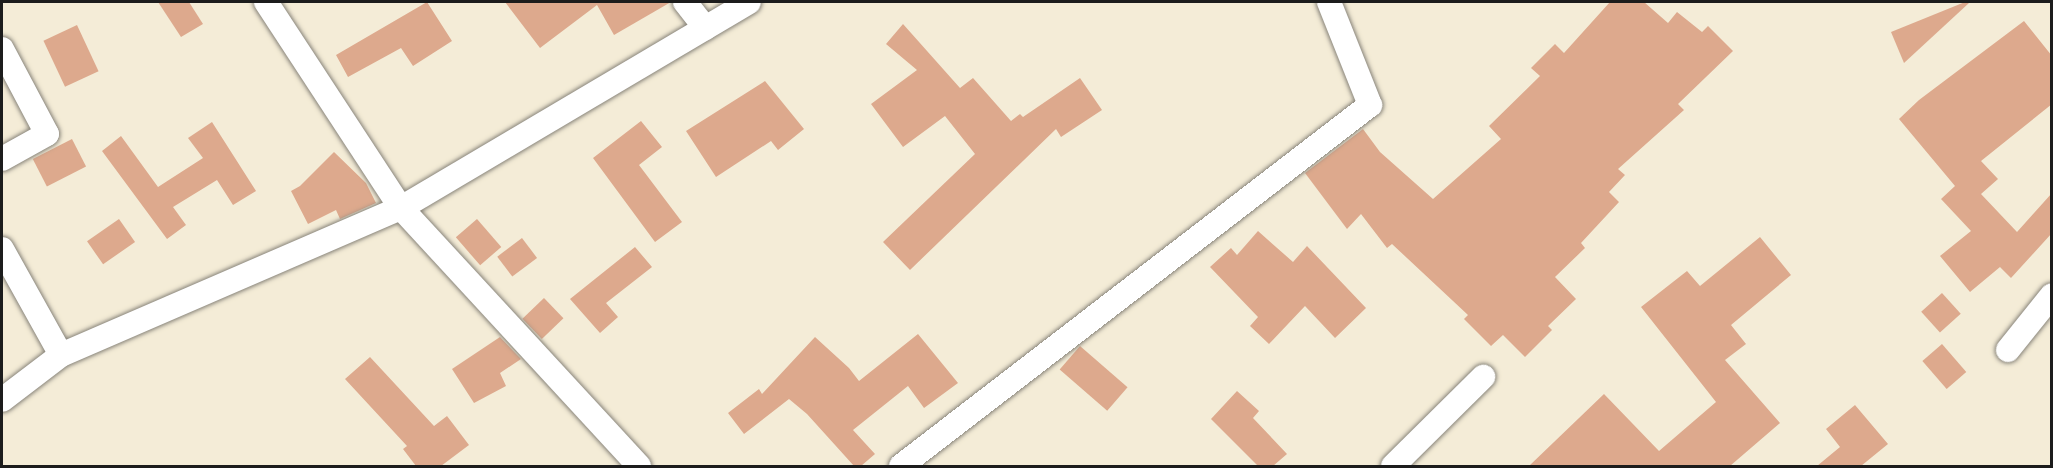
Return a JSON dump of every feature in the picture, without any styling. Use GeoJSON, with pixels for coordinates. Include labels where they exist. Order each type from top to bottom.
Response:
{"type":"FeatureCollection","features":[{"type":"Feature","properties":{"kind":"street"},"geometry":{"type":"LineString","coordinates":[[266,2],[401,208],[639,466]]}},
{"type":"Feature","properties":{"kind":"street"},"geometry":{"type":"LineString","coordinates":[[685,2],[705,28]]}},
{"type":"Feature","properties":{"kind":"street"},"geometry":{"type":"LineString","coordinates":[[2,400],[61,355],[401,208],[749,2]]}},
{"type":"Feature","properties":{"kind":"street"},"geometry":{"type":"LineString","coordinates":[[901,466],[1370,105],[1329,2]]}},
{"type":"Feature","properties":{"kind":"street"},"geometry":{"type":"LineString","coordinates":[[2,49],[47,134],[2,159]]}},
{"type":"Feature","properties":{"kind":"street"},"geometry":{"type":"LineString","coordinates":[[2,249],[61,355]]}},
{"type":"Feature","properties":{"kind":"street"},"geometry":{"type":"LineString","coordinates":[[2008,350],[2052,295]]}},
{"type":"Feature","properties":{"kind":"street"},"geometry":{"type":"LineString","coordinates":[[1393,466],[1483,377]]}},
{"type":"Feature","properties":{"kind":"building"},"geometry":{"type":"Polygon","coordinates":[[[158,2],[189,2],[203,24],[181,37],[158,2]]]}},
{"type":"Feature","properties":{"kind":"building"},"geometry":{"type":"Polygon","coordinates":[[[427,2],[452,41],[413,66],[401,48],[348,77],[336,55],[427,2]]]}},
{"type":"Feature","properties":{"kind":"building"},"geometry":{"type":"Polygon","coordinates":[[[505,2],[671,2],[614,35],[597,5],[540,48],[505,2]]]}},
{"type":"Feature","properties":{"kind":"building"},"geometry":{"type":"Polygon","coordinates":[[[1610,2],[1644,2],[1668,23],[1677,12],[1702,32],[1708,26],[1733,51],[1678,104],[1684,110],[1618,169],[1625,175],[1609,192],[1619,202],[1581,243],[1585,248],[1555,277],[1576,299],[1548,326],[1552,330],[1525,357],[1503,335],[1491,346],[1464,319],[1468,315],[1392,244],[1387,248],[1361,214],[1347,229],[1305,173],[1363,129],[1380,152],[1433,199],[1501,139],[1489,126],[1540,76],[1531,68],[1555,44],[1564,53],[1610,2]]]}},
{"type":"Feature","properties":{"kind":"building"},"geometry":{"type":"Polygon","coordinates":[[[1965,2],[1969,3],[1904,63],[1891,32],[1965,2]]]}},
{"type":"Feature","properties":{"kind":"building"},"geometry":{"type":"Polygon","coordinates":[[[2024,21],[2052,56],[2052,104],[1981,161],[1998,179],[1981,194],[2017,232],[2052,193],[2052,233],[2011,278],[2000,267],[1970,292],[1940,256],[1971,231],[1941,199],[1955,186],[1899,119],[1919,100],[2024,21]]]}},
{"type":"Feature","properties":{"kind":"building"},"geometry":{"type":"Polygon","coordinates":[[[903,24],[960,88],[973,78],[1011,121],[1020,114],[1023,117],[1080,78],[1102,110],[1061,137],[1056,129],[910,270],[883,242],[975,154],[945,116],[903,147],[871,104],[917,70],[886,44],[903,24]]]}},
{"type":"Feature","properties":{"kind":"building"},"geometry":{"type":"Polygon","coordinates":[[[77,25],[99,71],[65,87],[43,41],[77,25]]]}},
{"type":"Feature","properties":{"kind":"building"},"geometry":{"type":"Polygon","coordinates":[[[765,81],[804,129],[778,150],[771,141],[716,177],[686,131],[765,81]]]}},
{"type":"Feature","properties":{"kind":"building"},"geometry":{"type":"Polygon","coordinates":[[[641,121],[662,147],[639,165],[682,222],[655,242],[593,158],[641,121]]]}},
{"type":"Feature","properties":{"kind":"building"},"geometry":{"type":"Polygon","coordinates":[[[212,122],[256,191],[233,205],[217,180],[173,207],[186,225],[167,239],[102,151],[121,136],[158,187],[203,158],[188,138],[212,122]]]}},
{"type":"Feature","properties":{"kind":"building"},"geometry":{"type":"Polygon","coordinates":[[[72,139],[86,167],[47,187],[33,159],[72,139]]]}},
{"type":"Feature","properties":{"kind":"building"},"geometry":{"type":"Polygon","coordinates":[[[334,152],[366,183],[376,203],[340,219],[336,210],[308,224],[291,191],[300,186],[334,152]]]}},
{"type":"Feature","properties":{"kind":"building"},"geometry":{"type":"Polygon","coordinates":[[[119,219],[135,242],[103,264],[87,241],[119,219]]]}},
{"type":"Feature","properties":{"kind":"building"},"geometry":{"type":"Polygon","coordinates":[[[477,219],[501,247],[480,265],[456,237],[477,219]]]}},
{"type":"Feature","properties":{"kind":"building"},"geometry":{"type":"Polygon","coordinates":[[[1258,231],[1293,262],[1307,246],[1366,308],[1335,338],[1305,306],[1269,344],[1250,326],[1258,317],[1210,267],[1231,248],[1237,255],[1258,231]]]}},
{"type":"Feature","properties":{"kind":"building"},"geometry":{"type":"Polygon","coordinates":[[[1760,237],[1791,275],[1731,325],[1746,344],[1725,360],[1780,423],[1730,466],[1529,466],[1604,394],[1659,451],[1716,402],[1641,307],[1687,271],[1700,286],[1760,237]]]}},
{"type":"Feature","properties":{"kind":"building"},"geometry":{"type":"Polygon","coordinates":[[[522,238],[537,258],[512,277],[497,257],[522,238]]]}},
{"type":"Feature","properties":{"kind":"building"},"geometry":{"type":"Polygon","coordinates":[[[635,247],[652,267],[606,303],[618,317],[600,333],[570,299],[635,247]]]}},
{"type":"Feature","properties":{"kind":"building"},"geometry":{"type":"Polygon","coordinates":[[[1942,293],[1961,314],[1940,333],[1921,312],[1942,293]]]}},
{"type":"Feature","properties":{"kind":"building"},"geometry":{"type":"Polygon","coordinates":[[[544,298],[563,318],[542,339],[522,319],[544,298]]]}},
{"type":"Feature","properties":{"kind":"building"},"geometry":{"type":"Polygon","coordinates":[[[918,334],[958,383],[924,408],[908,386],[853,430],[875,454],[861,466],[854,466],[807,414],[789,399],[744,434],[728,413],[759,389],[762,394],[815,337],[849,368],[859,381],[918,334]]]}},
{"type":"Feature","properties":{"kind":"building"},"geometry":{"type":"Polygon","coordinates":[[[500,337],[521,359],[500,373],[506,386],[474,403],[452,369],[500,337]]]}},
{"type":"Feature","properties":{"kind":"building"},"geometry":{"type":"Polygon","coordinates":[[[1942,344],[1966,372],[1947,389],[1922,361],[1942,344]]]}},
{"type":"Feature","properties":{"kind":"building"},"geometry":{"type":"Polygon","coordinates":[[[1080,346],[1128,387],[1107,411],[1060,369],[1080,346]]]}},
{"type":"Feature","properties":{"kind":"building"},"geometry":{"type":"Polygon","coordinates":[[[370,357],[434,426],[447,416],[469,445],[441,466],[416,466],[403,449],[407,446],[345,379],[370,357]]]}},
{"type":"Feature","properties":{"kind":"building"},"geometry":{"type":"Polygon","coordinates":[[[1237,391],[1259,411],[1253,418],[1287,454],[1273,466],[1258,466],[1211,419],[1237,391]]]}},
{"type":"Feature","properties":{"kind":"building"},"geometry":{"type":"Polygon","coordinates":[[[1855,405],[1888,444],[1861,466],[1817,466],[1840,447],[1826,429],[1855,405]]]}}]}
